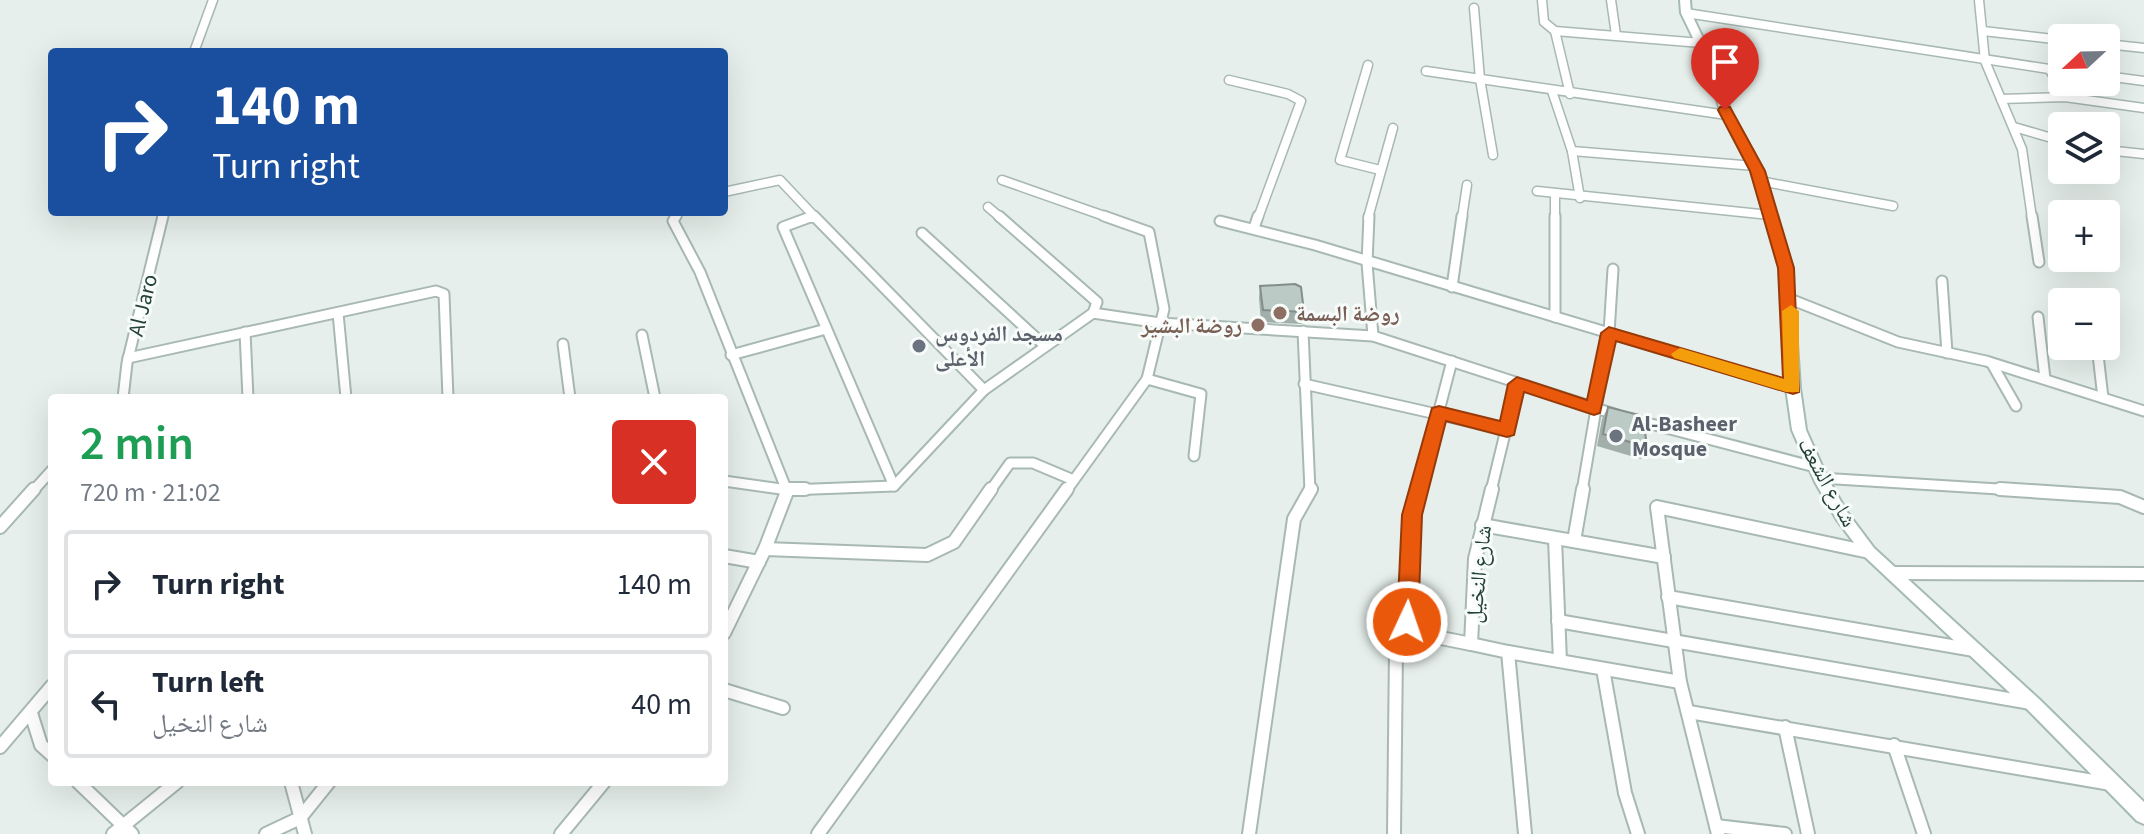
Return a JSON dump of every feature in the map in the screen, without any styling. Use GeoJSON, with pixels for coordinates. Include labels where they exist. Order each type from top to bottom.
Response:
{"type":"FeatureCollection","features":[{"type":"Feature","properties":{"kind":"street"},"geometry":{"type":"LineString","coordinates":[[195,48],[213,0]]}},
{"type":"Feature","properties":{"kind":"street"},"geometry":{"type":"LineString","coordinates":[[1542,0],[1544,22],[1555,31],[1701,43]]}},
{"type":"Feature","properties":{"kind":"street"},"geometry":{"type":"LineString","coordinates":[[1611,0],[1616,35]]}},
{"type":"Feature","properties":{"kind":"street"},"geometry":{"type":"LineString","coordinates":[[1979,0],[1985,61],[2014,127],[2031,193],[2039,262]]}},
{"type":"Feature","properties":{"kind":"street"},"geometry":{"type":"LineString","coordinates":[[1686,6],[2048,70]]}},
{"type":"Feature","properties":{"kind":"street","name":"شارع الشعف"},"geometry":{"type":"LineString","coordinates":[[1686,6],[1727,115],[1758,173],[1786,268],[1793,388],[1799,430],[1818,472],[1869,552],[2033,704],[2144,815]]}},
{"type":"Feature","properties":{"kind":"street"},"geometry":{"type":"LineString","coordinates":[[1474,8],[1480,79],[1493,155]]}},
{"type":"Feature","properties":{"kind":"street"},"geometry":{"type":"LineString","coordinates":[[1555,31],[1570,94]]}},
{"type":"Feature","properties":{"kind":"street"},"geometry":{"type":"LineString","coordinates":[[1983,31],[2048,38]]}},
{"type":"Feature","properties":{"kind":"street"},"geometry":{"type":"LineString","coordinates":[[2120,45],[2144,48]]}},
{"type":"Feature","properties":{"kind":"street"},"geometry":{"type":"LineString","coordinates":[[1368,65],[1340,160],[1380,170]]}},
{"type":"Feature","properties":{"kind":"street"},"geometry":{"type":"LineString","coordinates":[[1426,71],[1727,115]]}},
{"type":"Feature","properties":{"kind":"street"},"geometry":{"type":"LineString","coordinates":[[2120,78],[2144,81]]}},
{"type":"Feature","properties":{"kind":"street"},"geometry":{"type":"LineString","coordinates":[[1229,80],[1288,94],[1301,101],[1254,228]]}},
{"type":"Feature","properties":{"kind":"street"},"geometry":{"type":"LineString","coordinates":[[1552,91],[1572,151],[1580,198]]}},
{"type":"Feature","properties":{"kind":"street"},"geometry":{"type":"LineString","coordinates":[[2001,99],[2065,97],[2144,108]]}},
{"type":"Feature","properties":{"kind":"street"},"geometry":{"type":"LineString","coordinates":[[2014,127],[2048,137]]}},
{"type":"Feature","properties":{"kind":"street"},"geometry":{"type":"LineString","coordinates":[[1373,336],[1367,263],[1368,219],[1393,128]]}},
{"type":"Feature","properties":{"kind":"street"},"geometry":{"type":"LineString","coordinates":[[1572,151],[1758,173],[1893,206]]}},
{"type":"Feature","properties":{"kind":"street"},"geometry":{"type":"LineString","coordinates":[[2120,151],[2144,154]]}},
{"type":"Feature","properties":{"kind":"street"},"geometry":{"type":"LineString","coordinates":[[728,191],[780,180],[984,390]]}},
{"type":"Feature","properties":{"kind":"street"},"geometry":{"type":"LineString","coordinates":[[818,834],[1071,479],[1147,379],[1164,309],[1149,232],[1002,180]]}},
{"type":"Feature","properties":{"kind":"street"},"geometry":{"type":"LineString","coordinates":[[1452,287],[1467,185]]}},
{"type":"Feature","properties":{"kind":"street"},"geometry":{"type":"LineString","coordinates":[[1537,191],[1580,198],[1770,215]]}},
{"type":"Feature","properties":{"kind":"street"},"geometry":{"type":"LineString","coordinates":[[1555,195],[1555,317]]}},
{"type":"Feature","properties":{"kind":"street"},"geometry":{"type":"LineString","coordinates":[[728,482],[788,490],[894,486],[984,390],[1093,313],[1097,302],[988,207]]}},
{"type":"Feature","properties":{"kind":"street","name":"Al Jaro"},"geometry":{"type":"LineString","coordinates":[[124,394],[128,358],[163,216]]}},
{"type":"Feature","properties":{"kind":"street"},"geometry":{"type":"LineString","coordinates":[[676,216],[673,221],[676,231],[700,272],[788,490],[765,549],[728,625]]}},
{"type":"Feature","properties":{"kind":"street"},"geometry":{"type":"LineString","coordinates":[[814,216],[783,227],[894,486]]}},
{"type":"Feature","properties":{"kind":"street"},"geometry":{"type":"LineString","coordinates":[[1220,221],[1254,228],[1793,388]]}},
{"type":"Feature","properties":{"kind":"street"},"geometry":{"type":"LineString","coordinates":[[922,233],[1045,346]]}},
{"type":"Feature","properties":{"kind":"street"},"geometry":{"type":"LineString","coordinates":[[1574,541],[1609,333],[1613,269]]}},
{"type":"Feature","properties":{"kind":"street"},"geometry":{"type":"LineString","coordinates":[[1942,281],[1947,353]]}},
{"type":"Feature","properties":{"kind":"street"},"geometry":{"type":"LineString","coordinates":[[128,358],[436,291],[444,294],[448,394]]}},
{"type":"Feature","properties":{"kind":"street"},"geometry":{"type":"LineString","coordinates":[[1790,299],[1898,342],[1992,364],[2144,411]]}},
{"type":"Feature","properties":{"kind":"street"},"geometry":{"type":"LineString","coordinates":[[338,313],[346,394]]}},
{"type":"Feature","properties":{"kind":"street"},"geometry":{"type":"LineString","coordinates":[[1093,313],[1160,323],[1373,336],[1594,409],[1818,472],[2120,497],[2144,507]]}},
{"type":"Feature","properties":{"kind":"street"},"geometry":{"type":"LineString","coordinates":[[2038,317],[2045,379]]}},
{"type":"Feature","properties":{"kind":"street"},"geometry":{"type":"LineString","coordinates":[[731,355],[826,329]]}},
{"type":"Feature","properties":{"kind":"street"},"geometry":{"type":"LineString","coordinates":[[1249,834],[1294,519],[1312,488],[1303,331]]}},
{"type":"Feature","properties":{"kind":"street"},"geometry":{"type":"LineString","coordinates":[[245,332],[248,394]]}},
{"type":"Feature","properties":{"kind":"street"},"geometry":{"type":"LineString","coordinates":[[642,335],[654,394]]}},
{"type":"Feature","properties":{"kind":"street"},"geometry":{"type":"LineString","coordinates":[[563,344],[569,394]]}},
{"type":"Feature","properties":{"kind":"street"},"geometry":{"type":"LineString","coordinates":[[2099,360],[2103,398]]}},
{"type":"Feature","properties":{"kind":"street"},"geometry":{"type":"LineString","coordinates":[[1406,631],[1412,515],[1452,361]]}},
{"type":"Feature","properties":{"kind":"street"},"geometry":{"type":"LineString","coordinates":[[1992,364],[2016,406]]}},
{"type":"Feature","properties":{"kind":"street"},"geometry":{"type":"LineString","coordinates":[[1147,379],[1201,394],[1194,456]]}},
{"type":"Feature","properties":{"kind":"street"},"geometry":{"type":"LineString","coordinates":[[1304,384],[1439,412],[1507,430]]}},
{"type":"Feature","properties":{"kind":"street","name":"شارع النخيل"},"geometry":{"type":"LineString","coordinates":[[1517,384],[1475,559],[1471,644],[1680,682]]}},
{"type":"Feature","properties":{"kind":"street"},"geometry":{"type":"LineString","coordinates":[[765,549],[927,555],[954,542],[1010,463],[1033,463],[1071,479]]}},
{"type":"Feature","properties":{"kind":"street"},"geometry":{"type":"LineString","coordinates":[[0,527],[48,474]]}},
{"type":"Feature","properties":{"kind":"street"},"geometry":{"type":"LineString","coordinates":[[1785,834],[1717,830],[1680,682],[1657,507],[1869,552]]}},
{"type":"Feature","properties":{"kind":"street"},"geometry":{"type":"LineString","coordinates":[[1482,525],[1664,557]]}},
{"type":"Feature","properties":{"kind":"street"},"geometry":{"type":"LineString","coordinates":[[1555,539],[1560,661]]}},
{"type":"Feature","properties":{"kind":"street"},"geometry":{"type":"LineString","coordinates":[[728,557],[759,562]]}},
{"type":"Feature","properties":{"kind":"street"},"geometry":{"type":"LineString","coordinates":[[1891,573],[2144,574]]}},
{"type":"Feature","properties":{"kind":"street"},"geometry":{"type":"LineString","coordinates":[[1668,597],[1976,650]]}},
{"type":"Feature","properties":{"kind":"street"},"geometry":{"type":"LineString","coordinates":[[1558,621],[2033,704]]}},
{"type":"Feature","properties":{"kind":"street"},"geometry":{"type":"LineString","coordinates":[[1394,834],[1396,649],[1400,633],[1406,631],[1471,644]]}},
{"type":"Feature","properties":{"kind":"street"},"geometry":{"type":"LineString","coordinates":[[1508,652],[1525,834]]}},
{"type":"Feature","properties":{"kind":"street"},"geometry":{"type":"LineString","coordinates":[[1603,669],[1625,793],[1638,834]]}},
{"type":"Feature","properties":{"kind":"street"},"geometry":{"type":"LineString","coordinates":[[0,747],[48,691]]}},
{"type":"Feature","properties":{"kind":"street"},"geometry":{"type":"LineString","coordinates":[[728,691],[783,708]]}},
{"type":"Feature","properties":{"kind":"street"},"geometry":{"type":"LineString","coordinates":[[1689,712],[2113,785]]}},
{"type":"Feature","properties":{"kind":"street"},"geometry":{"type":"LineString","coordinates":[[31,713],[41,745],[48,751]]}},
{"type":"Feature","properties":{"kind":"street"},"geometry":{"type":"LineString","coordinates":[[1785,727],[1808,834]]}},
{"type":"Feature","properties":{"kind":"street"},"geometry":{"type":"LineString","coordinates":[[1894,745],[1924,834]]}},
{"type":"Feature","properties":{"kind":"street"},"geometry":{"type":"LineString","coordinates":[[82,786],[123,832],[173,786]]}},
{"type":"Feature","properties":{"kind":"street"},"geometry":{"type":"LineString","coordinates":[[292,786],[305,834]]}},
{"type":"Feature","properties":{"kind":"street"},"geometry":{"type":"LineString","coordinates":[[266,834],[300,818],[326,786]]}},
{"type":"Feature","properties":{"kind":"street"},"geometry":{"type":"LineString","coordinates":[[561,834],[601,786]]}},
{"type":"Feature","properties":{"kind":"building"},"geometry":{"type":"Polygon","coordinates":[[[1295,284],[1301,287],[1304,312],[1263,310],[1260,286],[1295,284]]]}},
{"type":"Feature","properties":{"kind":"building"},"geometry":{"type":"Polygon","coordinates":[[[1608,407],[1643,416],[1647,447],[1603,434],[1608,407]]]}},
{"type":"Feature","properties":{"kind":"slow traffic"},"geometry":{"type":"LineString","coordinates":[[1680,354],[1793,388],[1791,311]]}},
{"type":"Feature","properties":{"kind":"place","name":"روضة البسمة"},"geometry":{"type":"Point","coordinates":[1280,313]}},
{"type":"Feature","properties":{"kind":"place","name":"روضة البشير"},"geometry":{"type":"Point","coordinates":[1258,325]}},
{"type":"Feature","properties":{"kind":"place","name":"مسجد الفردوس الأعلى"},"geometry":{"type":"Point","coordinates":[919,346]}},
{"type":"Feature","properties":{"kind":"place","name":"Al-Basheer Mosque"},"geometry":{"type":"Point","coordinates":[1616,436]}},
{"type":"Feature","properties":{"kind":"route"},"geometry":{"type":"LineString","coordinates":[[1407,622],[1412,515],[1423,462],[1439,412],[1507,430],[1517,384],[1594,409],[1609,333],[1793,388],[1786,268],[1757,171],[1725,110]]}}]}
